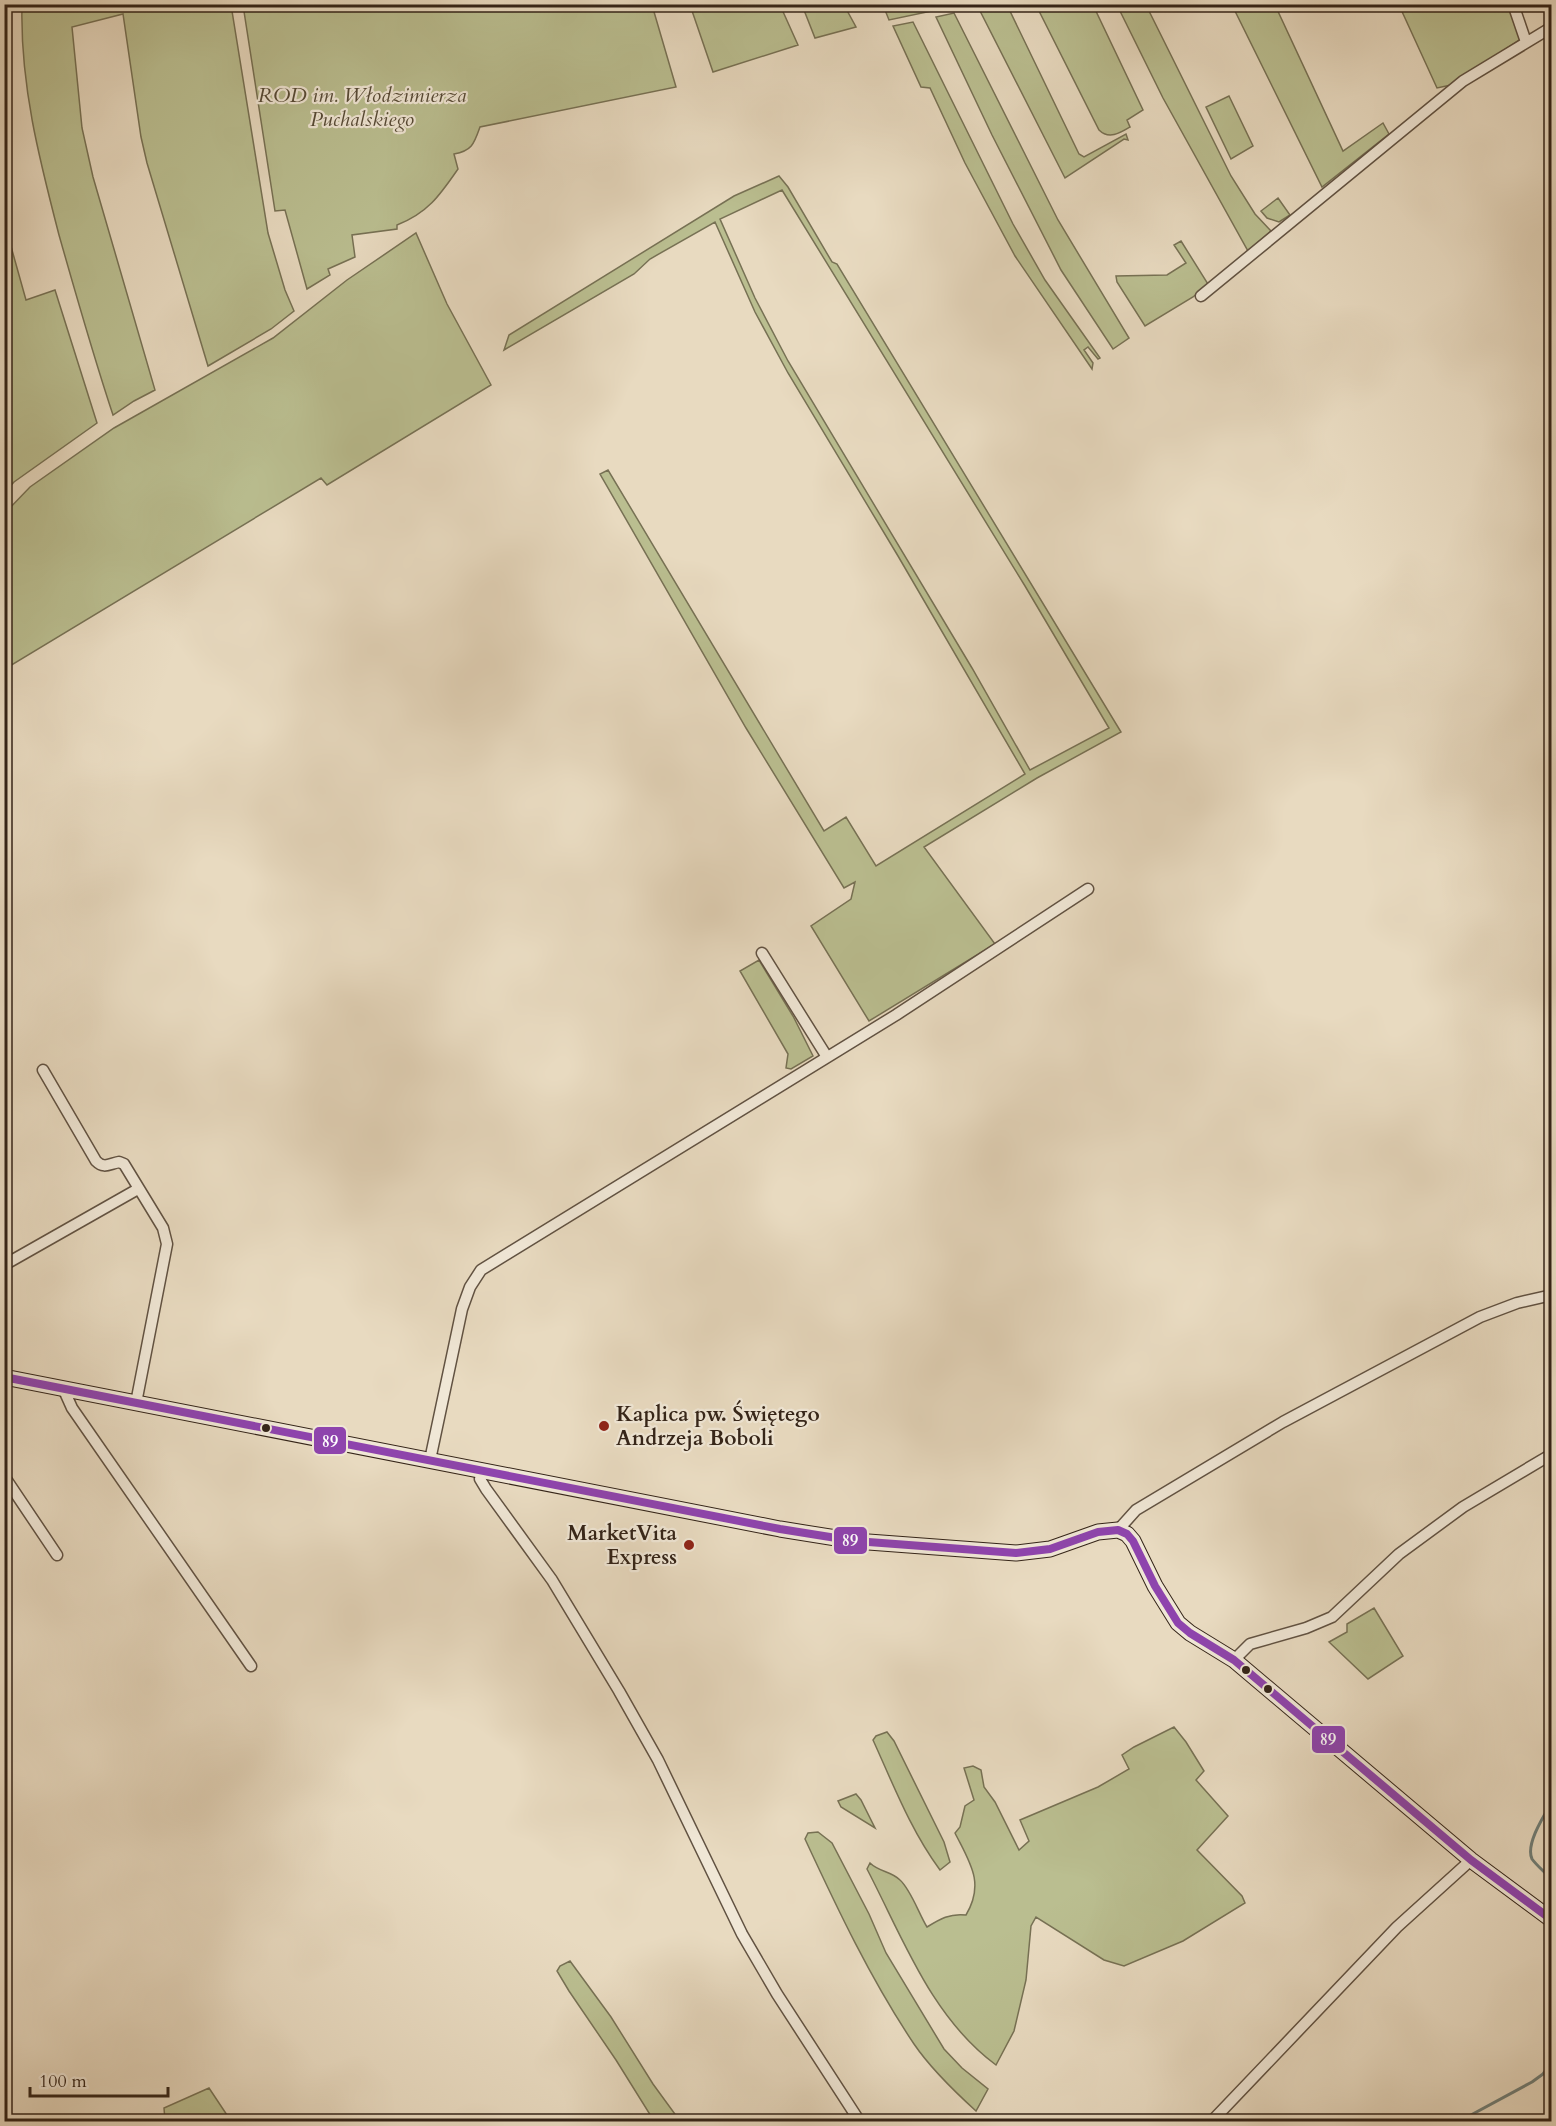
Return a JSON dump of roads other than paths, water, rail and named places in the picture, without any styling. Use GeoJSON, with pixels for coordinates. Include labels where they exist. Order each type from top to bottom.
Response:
{"type":"FeatureCollection","features":[{"type":"Feature","properties":{"kind":"street"},"geometry":{"type":"LineString","coordinates":[[1513,4],[1526,42]]}},
{"type":"Feature","properties":{"kind":"street"},"geometry":{"type":"LineString","coordinates":[[1201,296],[1463,81],[1551,27]]}},
{"type":"Feature","properties":{"kind":"street"},"geometry":{"type":"LineString","coordinates":[[430,1460],[462,1310],[470,1287],[481,1270],[896,1015],[1088,889]]}},
{"type":"Feature","properties":{"kind":"street"},"geometry":{"type":"LineString","coordinates":[[762,953],[827,1057]]}},
{"type":"Feature","properties":{"kind":"street"},"geometry":{"type":"LineString","coordinates":[[44,1070],[100,1166],[119,1162],[124,1164],[163,1228],[168,1244],[136,1403]]}},
{"type":"Feature","properties":{"kind":"street"},"geometry":{"type":"LineString","coordinates":[[4,1265],[138,1189]]}},
{"type":"Feature","properties":{"kind":"street"},"geometry":{"type":"LineString","coordinates":[[1118,1530],[1136,1510],[1292,1417],[1480,1317],[1517,1303],[1551,1295]]}},
{"type":"Feature","properties":{"kind":"street"},"geometry":{"type":"LineString","coordinates":[[4,1377],[780,1529],[855,1540],[1016,1553],[1050,1549],[1098,1532],[1118,1530],[1127,1534],[1133,1541],[1155,1586],[1178,1623],[1234,1660],[1471,1860],[1551,1920]]}},
{"type":"Feature","properties":{"kind":"street"},"geometry":{"type":"LineString","coordinates":[[63,1388],[72,1408],[251,1666]]}},
{"type":"Feature","properties":{"kind":"street"},"geometry":{"type":"LineString","coordinates":[[1234,1660],[1250,1644],[1306,1628],[1332,1617],[1399,1554],[1463,1508],[1551,1454]]}},
{"type":"Feature","properties":{"kind":"street"},"geometry":{"type":"LineString","coordinates":[[482,1470],[480,1479],[486,1489],[552,1580],[647,1740],[742,1934],[771,1984],[860,2121]]}},
{"type":"Feature","properties":{"kind":"street"},"geometry":{"type":"LineString","coordinates":[[4,1476],[57,1555]]}},
{"type":"Feature","properties":{"kind":"street"},"geometry":{"type":"LineString","coordinates":[[1211,2121],[1397,1927],[1471,1860]]}},
{"type":"Feature","properties":{"kind":"waterway"},"geometry":{"type":"LineString","coordinates":[[1552,1802],[1531,1845],[1532,1859],[1552,1880]]}},
{"type":"Feature","properties":{"kind":"waterway"},"geometry":{"type":"LineString","coordinates":[[1458,2122],[1532,2082],[1543,2074],[1552,2062]]}},
{"type":"Feature","properties":{"kind":"place","name":"Kaplica pw. Świętego Andrzeja Boboli"},"geometry":{"type":"Point","coordinates":[604,1426]}},
{"type":"Feature","properties":{"kind":"place","name":"MarketVita Express"},"geometry":{"type":"Point","coordinates":[689,1545]}},
{"type":"Feature","properties":{"kind":"park label","name":"ROD im. Włodzimierza Puchalskiego"},"geometry":{"type":"Point","coordinates":[362,107]}}]}
